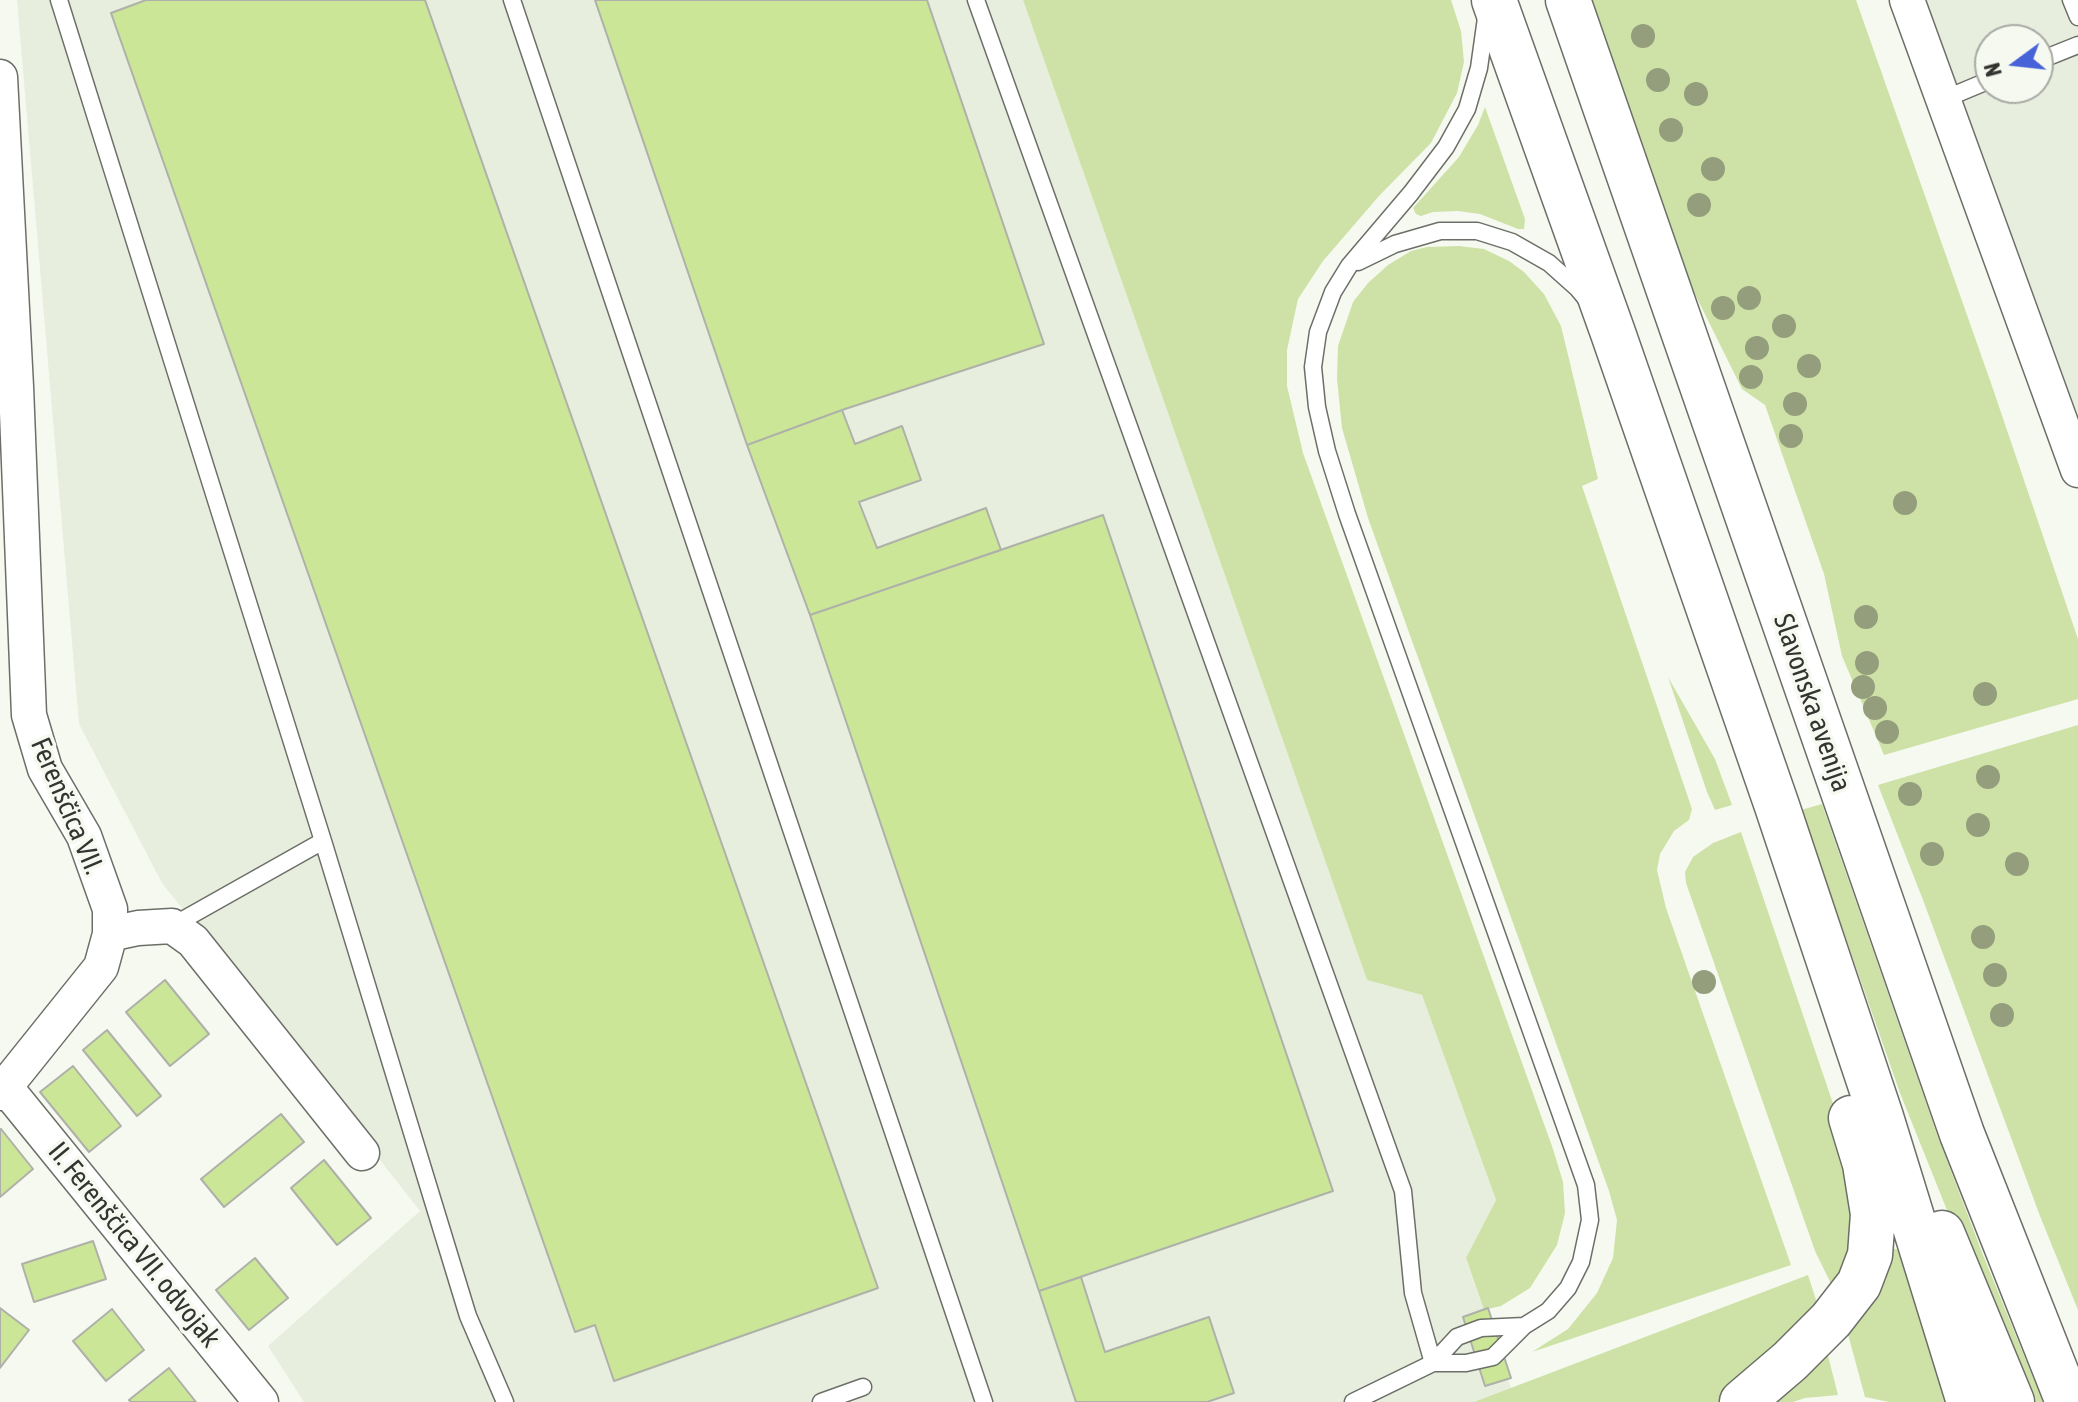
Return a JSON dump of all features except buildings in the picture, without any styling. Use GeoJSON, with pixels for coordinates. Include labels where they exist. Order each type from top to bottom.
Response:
{"type":"FeatureCollection","features":[{"type":"Feature","properties":{"kind":"main road"},"geometry":{"type":"LineString","coordinates":[[1494,0],[1613,333],[1812,912],[1881,1117],[1969,1402]]}},
{"type":"Feature","properties":{"kind":"main road","name":"Slavonska avenija"},"geometry":{"type":"LineString","coordinates":[[1568,0],[1962,1134],[2068,1402]]}},
{"type":"Feature","properties":{"kind":"main road"},"geometry":{"type":"LineString","coordinates":[[1742,1402],[1831,1320],[1859,1284],[1870,1255],[1873,1214],[1865,1164],[1828,1033],[1817,972],[1812,912]]}},
{"type":"Feature","properties":{"kind":"main road"},"geometry":{"type":"LineString","coordinates":[[1881,1117],[1923,1193],[1957,1266],[2012,1402]]}},
{"type":"Feature","properties":{"kind":"main road"},"geometry":{"type":"LineString","coordinates":[[1962,1134],[2035,1251],[2078,1346]]}},
{"type":"Feature","properties":{"kind":"street"},"geometry":{"type":"LineString","coordinates":[[1907,0],[2078,470]]}},
{"type":"Feature","properties":{"kind":"street","name":"Ferenščica VII."},"geometry":{"type":"LineString","coordinates":[[0,77],[29,715],[45,769],[84,836],[110,909],[110,934]]}},
{"type":"Feature","properties":{"kind":"street"},"geometry":{"type":"LineString","coordinates":[[3,1091],[101,967],[110,934],[172,926],[193,941],[362,1153]]}},
{"type":"Feature","properties":{"kind":"street","name":"II. Ferenščica VII. odvojak"},"geometry":{"type":"LineString","coordinates":[[3,1091],[261,1402]]}},
{"type":"Feature","properties":{"kind":"lane"},"geometry":{"type":"LineString","coordinates":[[59,0],[323,841],[468,1316],[505,1402]]}},
{"type":"Feature","properties":{"kind":"lane"},"geometry":{"type":"LineString","coordinates":[[512,0],[984,1402]]}},
{"type":"Feature","properties":{"kind":"lane"},"geometry":{"type":"LineString","coordinates":[[976,0],[1403,1191],[1413,1293],[1433,1363]]}},
{"type":"Feature","properties":{"kind":"lane"},"geometry":{"type":"LineString","coordinates":[[1433,1363],[1466,1363],[1493,1357],[1524,1326],[1548,1311],[1568,1288],[1581,1262],[1590,1220],[1586,1185],[1353,529],[1327,451],[1317,407],[1313,367],[1318,332],[1333,292],[1349,266],[1446,147],[1467,109],[1486,31],[1488,0]]}},
{"type":"Feature","properties":{"kind":"lane"},"geometry":{"type":"LineString","coordinates":[[2071,0],[2078,17]]}},
{"type":"Feature","properties":{"kind":"lane"},"geometry":{"type":"LineString","coordinates":[[2054,55],[2078,45]]}},
{"type":"Feature","properties":{"kind":"lane"},"geometry":{"type":"LineString","coordinates":[[1942,100],[1974,87]]}},
{"type":"Feature","properties":{"kind":"lane"},"geometry":{"type":"LineString","coordinates":[[1349,266],[1395,244],[1440,231],[1477,231],[1512,242],[1549,263],[1577,288],[1613,333]]}},
{"type":"Feature","properties":{"kind":"lane"},"geometry":{"type":"LineString","coordinates":[[172,926],[323,841]]}},
{"type":"Feature","properties":{"kind":"lane"},"geometry":{"type":"LineString","coordinates":[[1353,1402],[1433,1363],[1457,1337],[1481,1328],[1524,1326]]}},
{"type":"Feature","properties":{"kind":"lane"},"geometry":{"type":"LineString","coordinates":[[821,1402],[863,1387]]}},
{"type":"Feature","properties":{"kind":"shaded area"},"geometry":{"type":"Polygon","coordinates":[[[17,0],[1023,0],[1367,980],[1422,995],[1496,1200],[1466,1259],[1516,1402],[304,1402],[268,1346],[420,1211],[162,883],[79,724],[17,0]]]}},
{"type":"Feature","properties":{"kind":"shaded area"},"geometry":{"type":"Polygon","coordinates":[[[1924,0],[2078,0],[2078,443],[1924,0]]]}},
{"type":"Feature","properties":{"kind":"green space"},"geometry":{"type":"Polygon","coordinates":[[[1023,0],[1451,0],[1461,31],[1464,62],[1457,93],[1431,143],[1379,196],[1323,261],[1298,299],[1287,350],[1287,386],[1303,453],[1563,1182],[1565,1213],[1557,1245],[1530,1288],[1501,1306],[1484,1310],[1466,1258],[1496,1200],[1422,995],[1367,980],[1023,0]]]}},
{"type":"Feature","properties":{"kind":"green space"},"geometry":{"type":"Polygon","coordinates":[[[1591,0],[1856,0],[2078,639],[2078,699],[1884,755],[1842,656],[1824,574],[1765,405],[1742,389],[1689,282],[1591,0]]]}},
{"type":"Feature","properties":{"kind":"green space"},"geometry":{"type":"Polygon","coordinates":[[[1485,107],[1525,219],[1524,229],[1480,214],[1458,211],[1421,216],[1413,208],[1459,157],[1485,107]]]}},
{"type":"Feature","properties":{"kind":"green space"},"geometry":{"type":"Polygon","coordinates":[[[1459,246],[1484,249],[1524,272],[1544,294],[1561,326],[1598,479],[1582,486],[1692,809],[1689,820],[1674,831],[1660,854],[1657,870],[1666,908],[1791,1265],[1532,1352],[1568,1329],[1597,1293],[1613,1258],[1617,1220],[1368,518],[1342,428],[1337,379],[1338,346],[1353,302],[1368,283],[1388,265],[1411,251],[1459,246]]]}},
{"type":"Feature","properties":{"kind":"green space"},"geometry":{"type":"Polygon","coordinates":[[[1668,677],[1715,759],[1732,805],[1715,810],[1668,677]]]}},
{"type":"Feature","properties":{"kind":"green space"},"geometry":{"type":"Polygon","coordinates":[[[2078,725],[2078,1310],[1878,785],[2078,725]]]}},
{"type":"Feature","properties":{"kind":"green space"},"geometry":{"type":"Polygon","coordinates":[[[1822,804],[1938,1137],[2043,1402],[2024,1402],[1900,1093],[1801,810],[1822,804]]]}},
{"type":"Feature","properties":{"kind":"green space"},"geometry":{"type":"Polygon","coordinates":[[[1741,832],[1854,1173],[1853,1252],[1834,1290],[1815,1251],[1686,883],[1685,872],[1693,857],[1713,843],[1741,832]]]}},
{"type":"Feature","properties":{"kind":"green space"},"geometry":{"type":"Polygon","coordinates":[[[1891,1248],[1900,1250],[1945,1402],[1889,1402],[1865,1397],[1846,1327],[1891,1248]]]}},
{"type":"Feature","properties":{"kind":"green space"},"geometry":{"type":"Polygon","coordinates":[[[1808,1275],[1818,1306],[1751,1366],[1719,1402],[1474,1402],[1808,1275]]]}},
{"type":"Feature","properties":{"kind":"green space"},"geometry":{"type":"Polygon","coordinates":[[[1826,1348],[1838,1395],[1793,1402],[1768,1402],[1826,1348]]]}}]}
